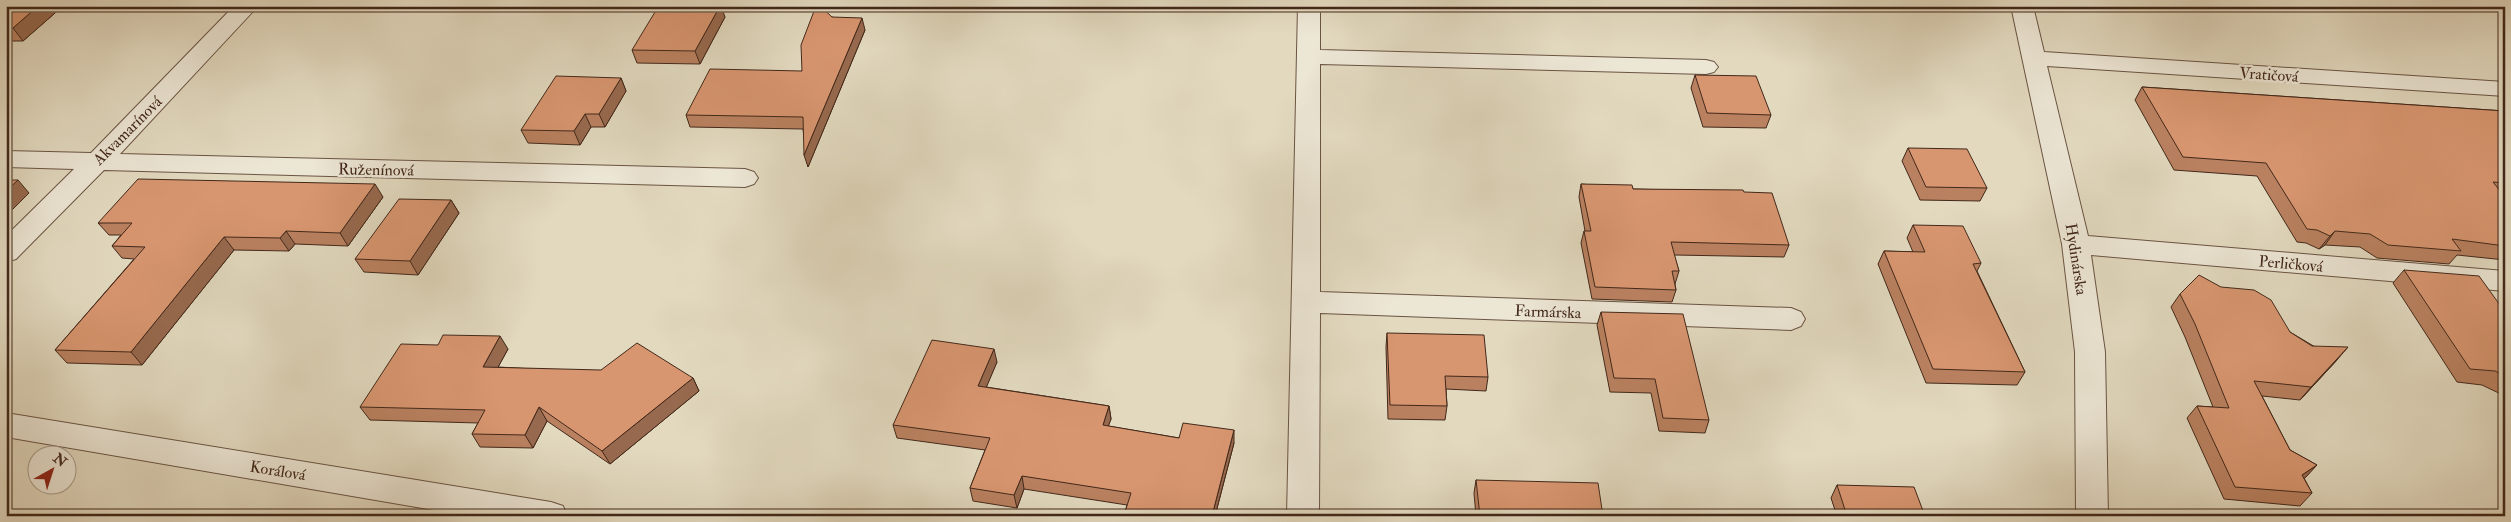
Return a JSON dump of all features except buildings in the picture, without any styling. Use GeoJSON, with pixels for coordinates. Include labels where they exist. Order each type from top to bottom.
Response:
{"type":"FeatureCollection","features":[{"type":"Feature","properties":{"kind":"street","name":"Akvamarínová"},"geometry":{"type":"LineString","coordinates":[[6,252],[247,6]]}},
{"type":"Feature","properties":{"kind":"street"},"geometry":{"type":"LineString","coordinates":[[1303,516],[1309,6]]}},
{"type":"Feature","properties":{"kind":"street","name":"Hydinárska"},"geometry":{"type":"LineString","coordinates":[[2022,6],[2076,244],[2090,352],[2092,516]]}},
{"type":"Feature","properties":{"kind":"street"},"geometry":{"type":"LineString","coordinates":[[1308,57],[1706,67]]}},
{"type":"Feature","properties":{"kind":"street","name":"Vratičová"},"geometry":{"type":"LineString","coordinates":[[2033,58],[2505,89]]}},
{"type":"Feature","properties":{"kind":"street","name":"Ruženínová"},"geometry":{"type":"LineString","coordinates":[[6,159],[745,178]]}},
{"type":"Feature","properties":{"kind":"street","name":"Perličková"},"geometry":{"type":"LineString","coordinates":[[2076,244],[2505,281]]}},
{"type":"Feature","properties":{"kind":"street","name":"Farmárska"},"geometry":{"type":"LineString","coordinates":[[1305,302],[1792,319]]}},
{"type":"Feature","properties":{"kind":"street","name":"Korálová"},"geometry":{"type":"LineString","coordinates":[[6,425],[551,516]]}}]}
